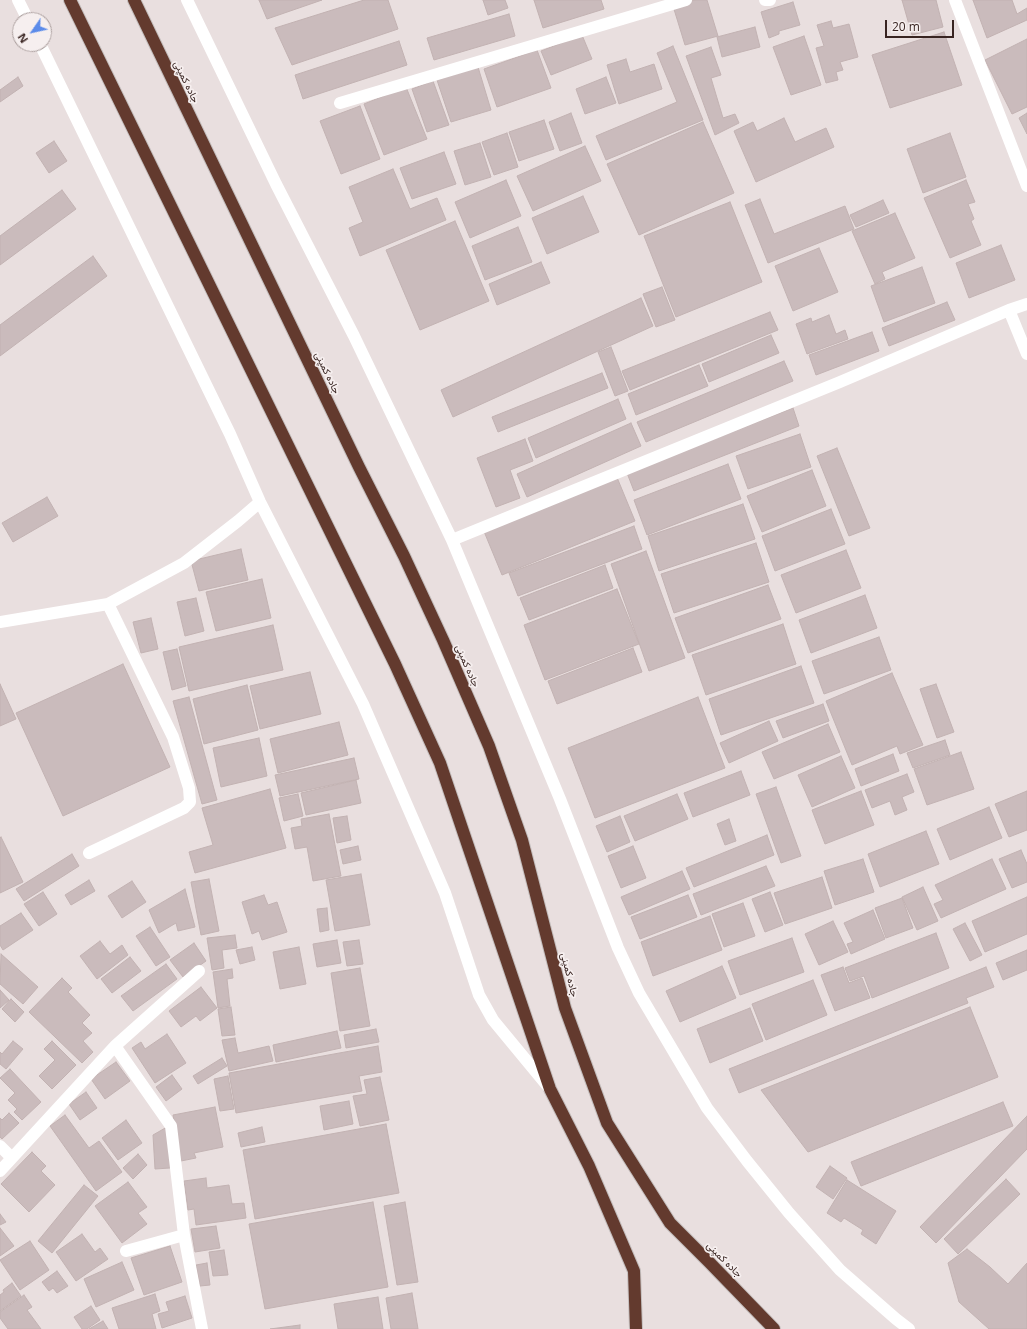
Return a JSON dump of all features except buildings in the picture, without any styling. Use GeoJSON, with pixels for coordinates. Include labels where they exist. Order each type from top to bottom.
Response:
{"type":"FeatureCollection","features":[{"type":"Feature","properties":{"kind":"highway"},"geometry":{"type":"LineString","coordinates":[[70,0],[395,664],[440,763],[550,1089],[589,1166],[634,1271],[636,1329]]}},
{"type":"Feature","properties":{"kind":"highway","name":"جاده کمپنی"},"geometry":{"type":"LineString","coordinates":[[134,0],[356,460],[404,556],[443,640],[489,746],[522,840],[565,1008],[607,1123],[670,1223],[774,1329]]}},
{"type":"Feature","properties":{"kind":"street"},"geometry":{"type":"LineString","coordinates":[[18,0],[24,12]]}},
{"type":"Feature","properties":{"kind":"street"},"geometry":{"type":"LineString","coordinates":[[187,0],[276,184],[354,336],[452,540],[560,799],[618,948],[639,993],[707,1108],[747,1161],[840,1270],[909,1329]]}},
{"type":"Feature","properties":{"kind":"street"},"geometry":{"type":"LineString","coordinates":[[340,103],[686,0]]}},
{"type":"Feature","properties":{"kind":"street"},"geometry":{"type":"LineString","coordinates":[[765,0],[770,0]]}},
{"type":"Feature","properties":{"kind":"street"},"geometry":{"type":"LineString","coordinates":[[955,0],[1027,186]]}},
{"type":"Feature","properties":{"kind":"street"},"geometry":{"type":"LineString","coordinates":[[44,52],[230,434],[260,502],[363,704],[445,893],[479,996],[493,1020],[550,1089]]}},
{"type":"Feature","properties":{"kind":"street"},"geometry":{"type":"LineString","coordinates":[[452,540],[1027,304]]}},
{"type":"Feature","properties":{"kind":"street"},"geometry":{"type":"LineString","coordinates":[[1010,310],[1027,354]]}},
{"type":"Feature","properties":{"kind":"street"},"geometry":{"type":"LineString","coordinates":[[0,622],[108,604],[184,563],[260,502]]}},
{"type":"Feature","properties":{"kind":"street"},"geometry":{"type":"LineString","coordinates":[[90,853],[184,808],[190,802],[189,788],[172,737],[108,604]]}},
{"type":"Feature","properties":{"kind":"street"},"geometry":{"type":"LineString","coordinates":[[0,1171],[115,1046],[200,971]]}},
{"type":"Feature","properties":{"kind":"street"},"geometry":{"type":"LineString","coordinates":[[115,1046],[171,1126],[184,1235],[202,1329]]}},
{"type":"Feature","properties":{"kind":"street"},"geometry":{"type":"LineString","coordinates":[[0,1146],[12,1158]]}},
{"type":"Feature","properties":{"kind":"street"},"geometry":{"type":"LineString","coordinates":[[126,1251],[184,1235]]}}]}
